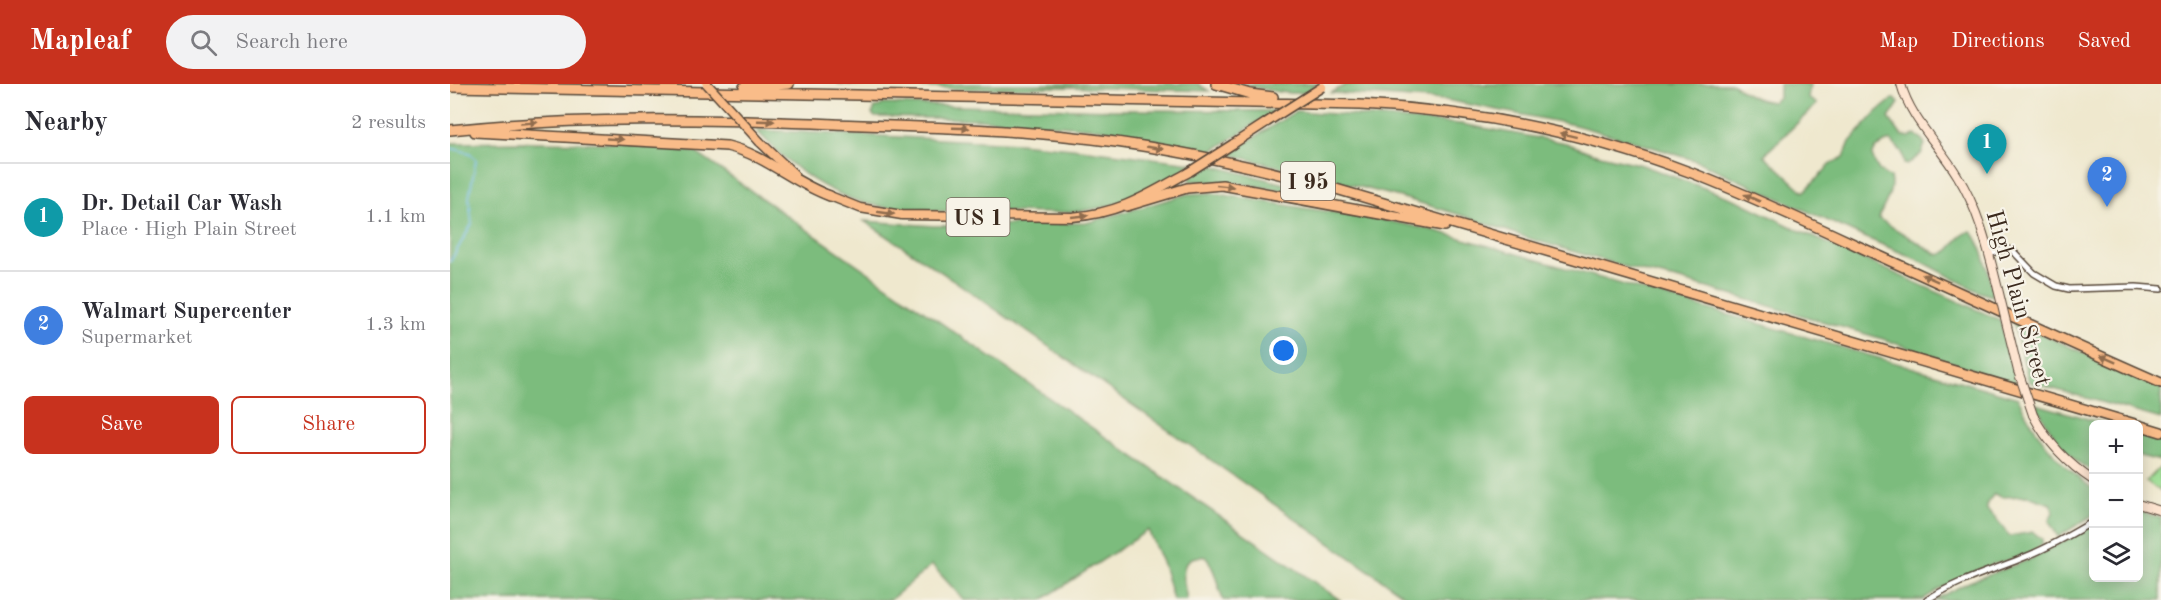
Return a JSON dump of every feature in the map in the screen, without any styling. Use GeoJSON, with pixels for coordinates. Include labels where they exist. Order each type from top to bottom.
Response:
{"type":"FeatureCollection","features":[{"type":"Feature","properties":{"kind":"highway"},"geometry":{"type":"LineString","coordinates":[[707,88],[789,84]]}},
{"type":"Feature","properties":{"kind":"highway"},"geometry":{"type":"LineString","coordinates":[[1216,84],[1299,104]]}},
{"type":"Feature","properties":{"kind":"highway"},"geometry":{"type":"LineString","coordinates":[[450,87],[707,88],[1299,104],[1394,107],[1479,116],[1558,132],[1641,155],[1739,192],[2161,383]]}},
{"type":"Feature","properties":{"kind":"highway","name":"I 95"},"geometry":{"type":"LineString","coordinates":[[451,130],[563,121],[667,118],[953,128],[1056,135],[1133,144],[1227,161],[1328,186],[2120,420]]}},
{"type":"Feature","properties":{"kind":"highway"},"geometry":{"type":"LineString","coordinates":[[451,130],[727,146],[758,156],[803,185],[830,196]]}},
{"type":"Feature","properties":{"kind":"highway"},"geometry":{"type":"LineString","coordinates":[[1127,206],[1187,188],[1222,185],[1474,230]]}},
{"type":"Feature","properties":{"kind":"highway","name":"I 95"},"geometry":{"type":"LineString","coordinates":[[2143,427],[2161,432]]}},
{"type":"Feature","properties":{"kind":"main road","name":"High Plain Street"},"geometry":{"type":"LineString","coordinates":[[1901,84],[1913,111],[1964,187],[1979,221],[2018,371],[2033,415],[2059,452],[2089,477]]}},
{"type":"Feature","properties":{"kind":"main road","name":"US 1"},"geometry":{"type":"LineString","coordinates":[[707,88],[795,176],[830,196],[852,205],[876,212],[917,216],[1071,217],[1104,213],[1127,206],[1189,172],[1324,85]]}},
{"type":"Feature","properties":{"kind":"main road"},"geometry":{"type":"LineString","coordinates":[[2143,505],[2161,511]]}},
{"type":"Feature","properties":{"kind":"street"},"geometry":{"type":"LineString","coordinates":[[1989,254],[2006,249],[2012,250],[2029,269],[2040,277],[2056,286],[2069,289],[2136,287],[2161,289]]}},
{"type":"Feature","properties":{"kind":"street"},"geometry":{"type":"LineString","coordinates":[[1927,600],[1969,578],[2049,546],[2089,523]]}},
{"type":"Feature","properties":{"kind":"green space"},"geometry":{"type":"Polygon","coordinates":[[[837,84],[1198,84],[1209,91],[1065,87],[964,89],[837,84]]]}},
{"type":"Feature","properties":{"kind":"green space"},"geometry":{"type":"Polygon","coordinates":[[[1240,84],[1318,84],[1305,92],[1292,93],[1240,84]]]}},
{"type":"Feature","properties":{"kind":"green space"},"geometry":{"type":"Polygon","coordinates":[[[1347,84],[1733,84],[1751,96],[1772,102],[1779,97],[1779,84],[1810,84],[1808,98],[1817,104],[1764,155],[1804,192],[1832,163],[1844,157],[1850,142],[1877,112],[1894,98],[1899,103],[1889,118],[1901,135],[1909,137],[1915,135],[1925,144],[1921,154],[1907,165],[1904,164],[1902,152],[1890,140],[1876,148],[1872,156],[1873,160],[1881,172],[1890,177],[1891,183],[1891,189],[1879,219],[1938,255],[1948,251],[1965,233],[1971,231],[1986,262],[1992,296],[1979,292],[1923,262],[1697,161],[1575,125],[1446,100],[1331,93],[1347,84]]]}},
{"type":"Feature","properties":{"kind":"green space"},"geometry":{"type":"Polygon","coordinates":[[[884,104],[1113,110],[1275,111],[1211,152],[1096,128],[978,119],[875,117],[872,114],[875,108],[884,104]]]}},
{"type":"Feature","properties":{"kind":"green space"},"geometry":{"type":"Polygon","coordinates":[[[1296,111],[1461,124],[1566,143],[1592,153],[1642,165],[1739,201],[1800,231],[2000,320],[2017,385],[1883,339],[1680,280],[1629,268],[1400,197],[1228,154],[1296,111]]]}},
{"type":"Feature","properties":{"kind":"green space"},"geometry":{"type":"Polygon","coordinates":[[[758,130],[1018,143],[1192,163],[1164,183],[1144,193],[1095,209],[1048,213],[901,209],[868,204],[824,186],[789,162],[758,130]]]}},
{"type":"Feature","properties":{"kind":"green space"},"geometry":{"type":"Polygon","coordinates":[[[450,143],[618,143],[695,152],[1340,600],[1223,600],[1207,557],[1197,557],[1190,559],[1184,569],[1187,600],[1173,600],[1164,567],[1148,530],[1042,600],[964,600],[932,565],[890,600],[450,600],[450,143]]]}},
{"type":"Feature","properties":{"kind":"green space"},"geometry":{"type":"Polygon","coordinates":[[[1210,165],[1289,185],[1329,198],[1238,183],[1190,181],[1191,176],[1210,165]]]}},
{"type":"Feature","properties":{"kind":"green space"},"geometry":{"type":"Polygon","coordinates":[[[1212,193],[1369,217],[1433,230],[2018,398],[2049,448],[2089,486],[2089,518],[2058,537],[2049,521],[2053,512],[2051,504],[2028,496],[2001,497],[1994,494],[1987,503],[1987,510],[1994,515],[2007,533],[2010,536],[2033,532],[2042,539],[2042,544],[2023,556],[1969,574],[1922,600],[1411,600],[952,279],[864,221],[934,226],[1086,223],[1188,194],[1212,193]]]}},
{"type":"Feature","properties":{"kind":"green space"},"geometry":{"type":"Polygon","coordinates":[[[2013,321],[2161,388],[2161,419],[2029,382],[2013,321]]]}},
{"type":"Feature","properties":{"kind":"green space"},"geometry":{"type":"Polygon","coordinates":[[[2036,404],[2092,420],[2089,420],[2089,469],[2067,452],[2046,423],[2036,404]]]}},
{"type":"Feature","properties":{"kind":"green space"},"geometry":{"type":"Polygon","coordinates":[[[2143,435],[2161,441],[2161,461],[2143,457],[2143,435]]]}},
{"type":"Feature","properties":{"kind":"green space"},"geometry":{"type":"Polygon","coordinates":[[[2161,467],[2161,492],[2146,481],[2161,467]]]}},
{"type":"Feature","properties":{"kind":"green space"},"geometry":{"type":"Polygon","coordinates":[[[2143,512],[2161,518],[2161,600],[1934,600],[1969,582],[2031,559],[2089,527],[2089,582],[2143,582],[2143,512]]]}},
{"type":"Feature","properties":{"kind":"waterway"},"geometry":{"type":"LineString","coordinates":[[450,148],[470,153],[476,160],[469,198],[472,224],[450,262]]}},
{"type":"Feature","properties":{"kind":"place","name":"Dr. Detail Car Wash"},"geometry":{"type":"Point","coordinates":[1987,174]}},
{"type":"Feature","properties":{"kind":"place","name":"Walmart Supercenter"},"geometry":{"type":"Point","coordinates":[2107,207]}}]}
